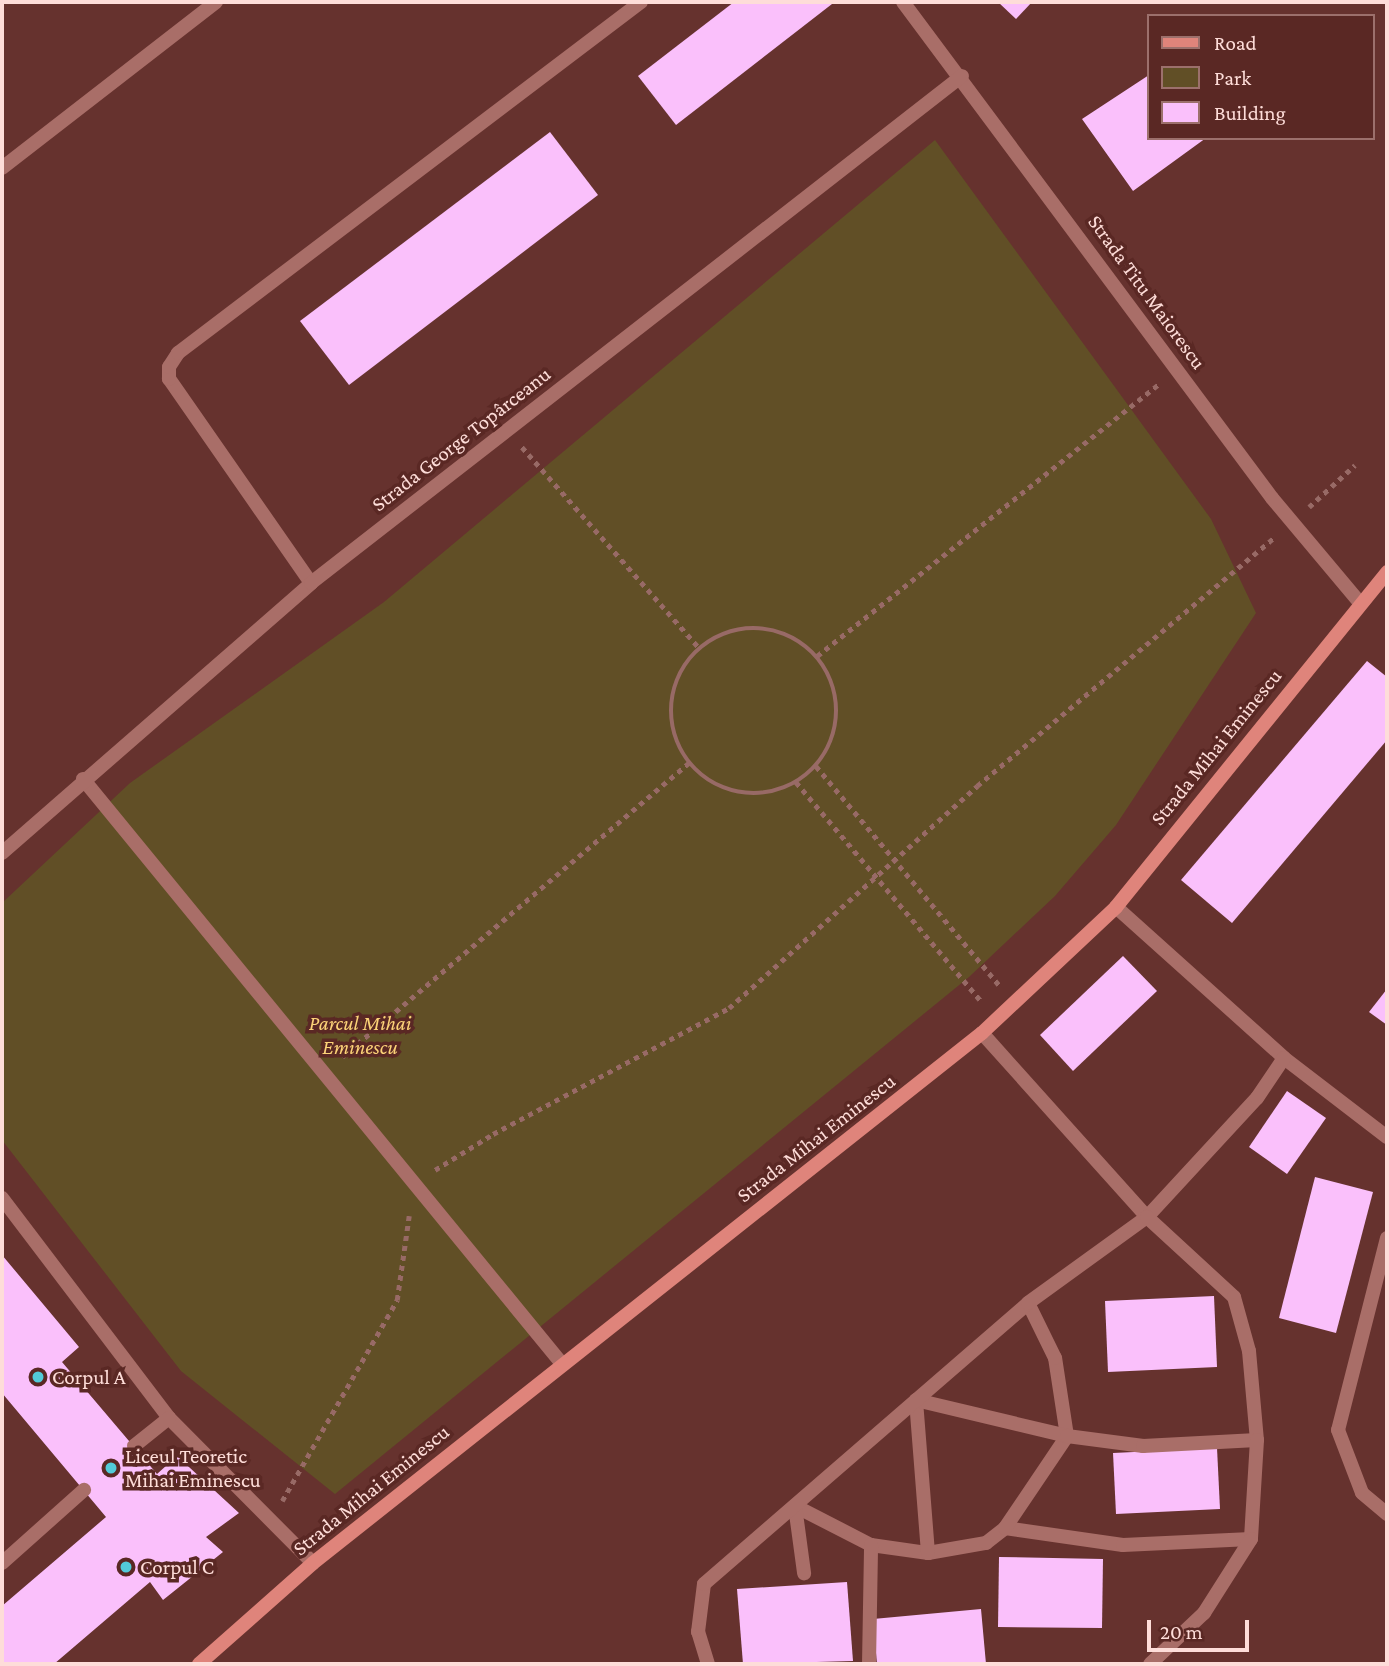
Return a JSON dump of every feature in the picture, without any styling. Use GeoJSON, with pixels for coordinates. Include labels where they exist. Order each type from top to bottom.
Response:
{"type":"FeatureCollection","features":[{"type":"Feature","properties":{"kind":"main road","name":"Strada Mihai Eminescu"},"geometry":{"type":"LineString","coordinates":[[199,1664],[313,1563],[982,1033],[1116,906],[1387,572]]}},
{"type":"Feature","properties":{"kind":"street"},"geometry":{"type":"LineString","coordinates":[[2,168],[216,2]]}},
{"type":"Feature","properties":{"kind":"street"},"geometry":{"type":"LineString","coordinates":[[311,583],[169,379],[169,367],[178,353],[641,2]]}},
{"type":"Feature","properties":{"kind":"street","name":"Strada Titu Maiorescu"},"geometry":{"type":"LineString","coordinates":[[903,2],[962,76],[1292,522],[1361,604]]}},
{"type":"Feature","properties":{"kind":"street","name":"Strada George Topârceanu"},"geometry":{"type":"LineString","coordinates":[[2,853],[83,779],[311,583],[962,76]]}},
{"type":"Feature","properties":{"kind":"street"},"geometry":{"type":"LineString","coordinates":[[83,779],[563,1365]]}},
{"type":"Feature","properties":{"kind":"street"},"geometry":{"type":"LineString","coordinates":[[1116,906],[1283,1058],[1387,1137]]}},
{"type":"Feature","properties":{"kind":"street"},"geometry":{"type":"LineString","coordinates":[[982,1033],[1147,1217],[1234,1297],[1249,1351],[1257,1440],[1251,1539],[1204,1613],[1150,1664]]}},
{"type":"Feature","properties":{"kind":"street"},"geometry":{"type":"LineString","coordinates":[[708,1664],[698,1632],[704,1584],[1028,1303],[1147,1217],[1257,1098],[1283,1058]]}},
{"type":"Feature","properties":{"kind":"street"},"geometry":{"type":"LineString","coordinates":[[2,1198],[169,1418],[272,1518],[313,1563]]}},
{"type":"Feature","properties":{"kind":"street"},"geometry":{"type":"LineString","coordinates":[[1387,1238],[1338,1430],[1362,1493],[1387,1514]]}},
{"type":"Feature","properties":{"kind":"street"},"geometry":{"type":"LineString","coordinates":[[794,1506],[871,1545],[928,1553],[986,1543],[1005,1528],[1067,1436],[1055,1358],[1028,1303]]}},
{"type":"Feature","properties":{"kind":"street"},"geometry":{"type":"LineString","coordinates":[[916,1399],[1067,1436],[1143,1446],[1257,1440]]}},
{"type":"Feature","properties":{"kind":"street"},"geometry":{"type":"LineString","coordinates":[[916,1399],[928,1553]]}},
{"type":"Feature","properties":{"kind":"street"},"geometry":{"type":"LineString","coordinates":[[134,1446],[169,1418]]}},
{"type":"Feature","properties":{"kind":"street"},"geometry":{"type":"LineString","coordinates":[[3,1559],[84,1490]]}},
{"type":"Feature","properties":{"kind":"street"},"geometry":{"type":"LineString","coordinates":[[794,1506],[804,1573]]}},
{"type":"Feature","properties":{"kind":"street"},"geometry":{"type":"LineString","coordinates":[[1005,1528],[1123,1545],[1251,1539]]}},
{"type":"Feature","properties":{"kind":"street"},"geometry":{"type":"LineString","coordinates":[[869,1664],[871,1545]]}},
{"type":"Feature","properties":{"kind":"path"},"geometry":{"type":"LineString","coordinates":[[817,656],[1177,369]]}},
{"type":"Feature","properties":{"kind":"path"},"geometry":{"type":"LineString","coordinates":[[507,430],[700,649]]}},
{"type":"Feature","properties":{"kind":"path"},"geometry":{"type":"LineString","coordinates":[[272,1518],[397,1300],[413,1185],[493,1134],[729,1008],[977,786],[1213,593],[1355,465]]}},
{"type":"Feature","properties":{"kind":"path"},"geometry":{"type":"LineString","coordinates":[[767,628],[794,638],[817,656],[832,680],[838,708],[834,736],[816,766],[796,782],[775,792],[748,795],[722,788],[689,763],[672,730],[670,703],[677,678],[700,649],[712,639],[739,629],[767,628]]}},
{"type":"Feature","properties":{"kind":"path"},"geometry":{"type":"LineString","coordinates":[[323,1074],[689,763]]}},
{"type":"Feature","properties":{"kind":"path"},"geometry":{"type":"LineString","coordinates":[[816,766],[1014,1003]]}},
{"type":"Feature","properties":{"kind":"path"},"geometry":{"type":"LineString","coordinates":[[796,782],[996,1019]]}},
{"type":"Feature","properties":{"kind":"green space","name":"Parcul Mihai Eminescu"},"geometry":{"type":"Polygon","coordinates":[[[935,140],[1211,519],[1256,613],[1116,825],[1055,896],[969,977],[335,1494],[181,1371],[2,1140],[2,903],[130,783],[384,602],[935,140]]]}},
{"type":"Feature","properties":{"kind":"building"},"geometry":{"type":"Polygon","coordinates":[[[734,2],[832,4],[676,125],[638,76],[734,2]]]}},
{"type":"Feature","properties":{"kind":"building"},"geometry":{"type":"Polygon","coordinates":[[[998,2],[1032,2],[1016,19],[998,2]]]}},
{"type":"Feature","properties":{"kind":"building"},"geometry":{"type":"Polygon","coordinates":[[[1148,76],[1148,140],[1203,140],[1133,191],[1082,119],[1148,76]]]}},
{"type":"Feature","properties":{"kind":"building"},"geometry":{"type":"Polygon","coordinates":[[[550,132],[598,195],[349,385],[300,321],[550,132]]]}},
{"type":"Feature","properties":{"kind":"building"},"geometry":{"type":"Polygon","coordinates":[[[1367,661],[1387,677],[1387,740],[1232,923],[1181,880],[1367,661]]]}},
{"type":"Feature","properties":{"kind":"building"},"geometry":{"type":"Polygon","coordinates":[[[1123,956],[1157,991],[1073,1071],[1040,1035],[1123,956]]]}},
{"type":"Feature","properties":{"kind":"building"},"geometry":{"type":"Polygon","coordinates":[[[1387,989],[1387,1025],[1369,1012],[1387,989]]]}},
{"type":"Feature","properties":{"kind":"building"},"geometry":{"type":"Polygon","coordinates":[[[1287,1091],[1326,1118],[1287,1174],[1249,1147],[1287,1091]]]}},
{"type":"Feature","properties":{"kind":"building"},"geometry":{"type":"Polygon","coordinates":[[[1315,1177],[1373,1192],[1336,1333],[1279,1318],[1315,1177]]]}},
{"type":"Feature","properties":{"kind":"building"},"geometry":{"type":"Polygon","coordinates":[[[2,1255],[79,1347],[62,1362],[157,1474],[177,1456],[239,1513],[206,1537],[223,1552],[163,1600],[150,1582],[54,1664],[2,1664],[2,1606],[106,1517],[2,1393],[2,1255]]]}},
{"type":"Feature","properties":{"kind":"building"},"geometry":{"type":"Polygon","coordinates":[[[1214,1296],[1217,1367],[1108,1372],[1105,1301],[1214,1296]]]}},
{"type":"Feature","properties":{"kind":"building"},"geometry":{"type":"Polygon","coordinates":[[[1217,1448],[1220,1509],[1116,1514],[1113,1453],[1217,1448]]]}},
{"type":"Feature","properties":{"kind":"building"},"geometry":{"type":"Polygon","coordinates":[[[999,1557],[1103,1559],[1102,1628],[998,1627],[999,1557]]]}},
{"type":"Feature","properties":{"kind":"building"},"geometry":{"type":"Polygon","coordinates":[[[847,1582],[853,1661],[743,1664],[737,1589],[847,1582]]]}},
{"type":"Feature","properties":{"kind":"building"},"geometry":{"type":"Polygon","coordinates":[[[981,1609],[986,1664],[877,1664],[873,1619],[981,1609]]]}},
{"type":"Feature","properties":{"kind":"place","name":"Corpul A"},"geometry":{"type":"Point","coordinates":[38,1377]}},
{"type":"Feature","properties":{"kind":"place","name":"Liceul Teoretic Mihai Eminescu"},"geometry":{"type":"Point","coordinates":[111,1468]}},
{"type":"Feature","properties":{"kind":"place","name":"Corpul C"},"geometry":{"type":"Point","coordinates":[126,1567]}}]}
